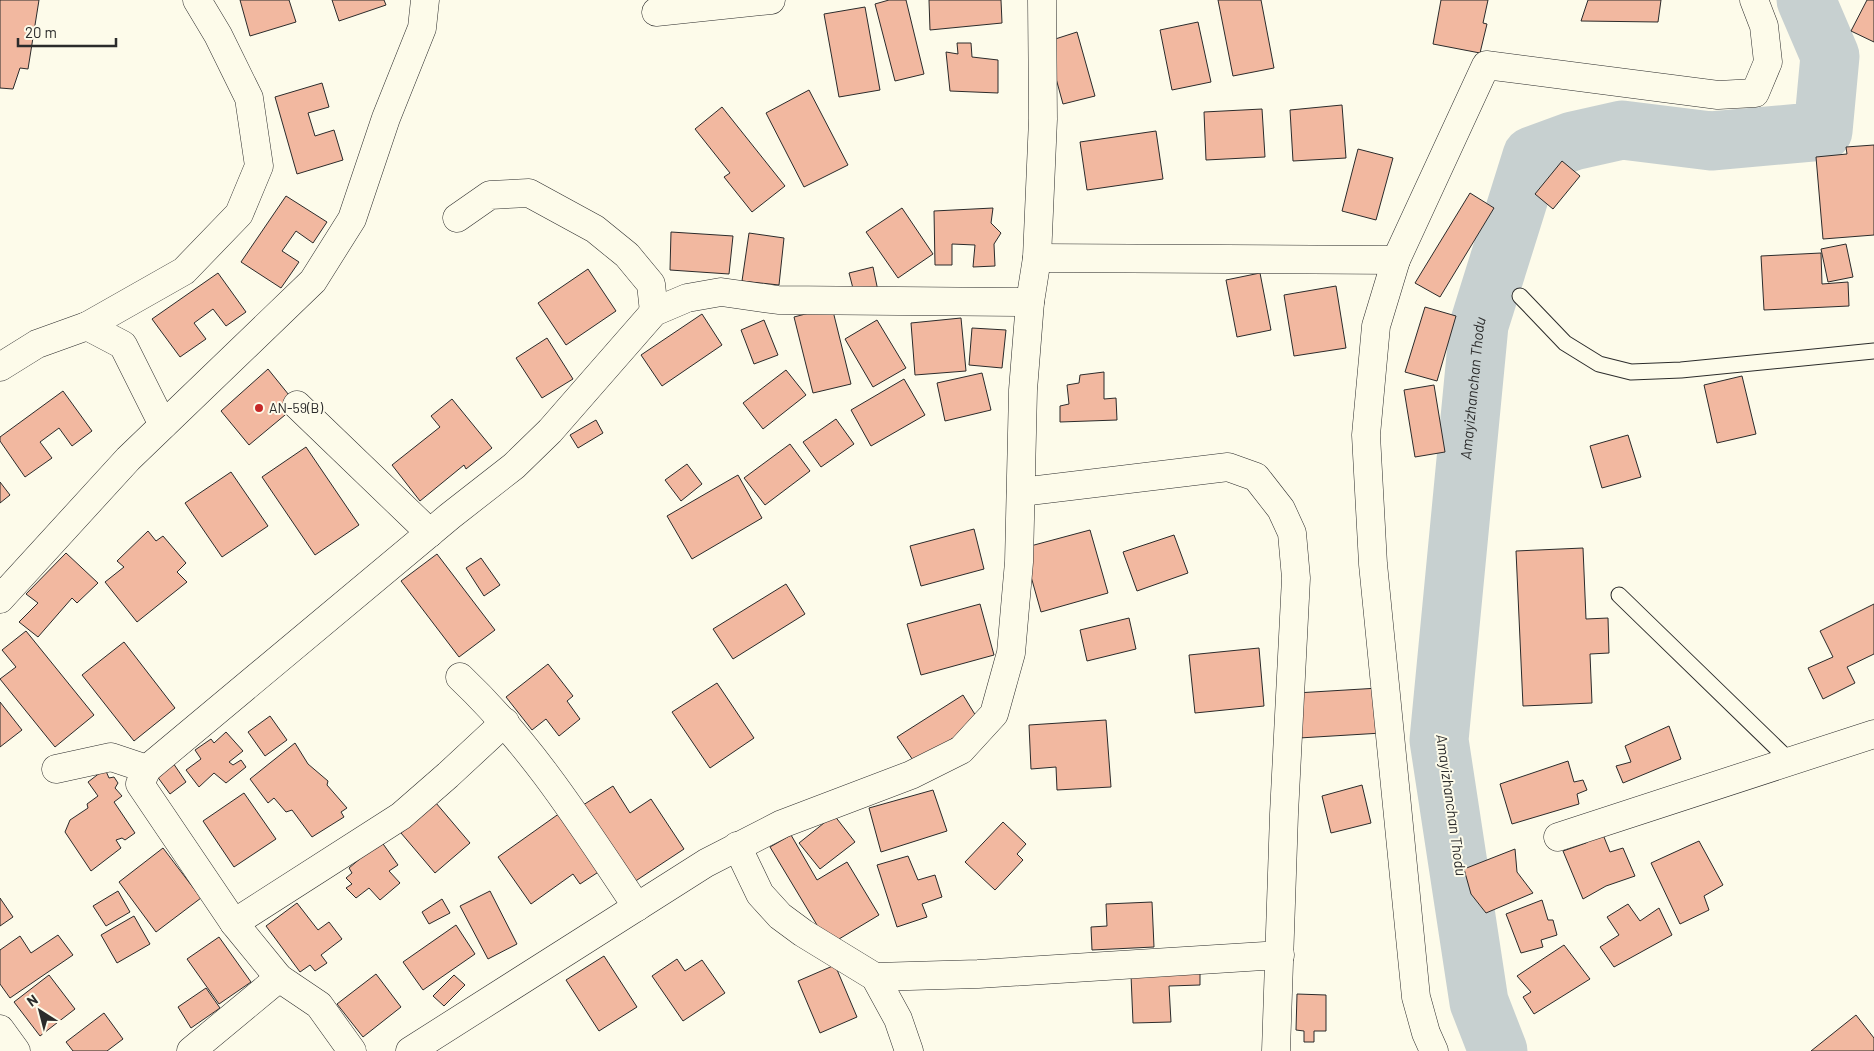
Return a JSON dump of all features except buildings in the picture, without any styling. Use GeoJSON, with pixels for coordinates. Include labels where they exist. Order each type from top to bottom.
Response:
{"type":"FeatureCollection","features":[{"type":"Feature","properties":{"kind":"street"},"geometry":{"type":"LineString","coordinates":[[0,367],[37,344],[87,326],[184,271],[239,214],[259,166],[249,98],[218,35],[197,0]]}},
{"type":"Feature","properties":{"kind":"street"},"geometry":{"type":"LineString","coordinates":[[0,599],[128,460],[313,281],[352,219],[386,118],[422,28],[425,0]]}},
{"type":"Feature","properties":{"kind":"street"},"geometry":{"type":"LineString","coordinates":[[656,12],[770,0]]}},
{"type":"Feature","properties":{"kind":"street"},"geometry":{"type":"LineString","coordinates":[[410,1051],[706,863],[782,824],[911,775],[962,750],[994,714],[1011,653],[1019,562],[1024,390],[1030,302],[1037,258],[1043,119],[1042,0]]}},
{"type":"Feature","properties":{"kind":"street"},"geometry":{"type":"LineString","coordinates":[[1434,1051],[1426,1033],[1416,997],[1373,564],[1366,435],[1376,326],[1396,260],[1486,65],[1718,95],[1755,92],[1768,62],[1764,26],[1754,0]]}},
{"type":"Feature","properties":{"kind":"street"},"geometry":{"type":"LineString","coordinates":[[457,218],[490,195],[529,193],[595,229],[627,255],[650,284],[654,312]]}},
{"type":"Feature","properties":{"kind":"street"},"geometry":{"type":"LineString","coordinates":[[1037,258],[1396,260]]}},
{"type":"Feature","properties":{"kind":"street"},"geometry":{"type":"LineString","coordinates":[[352,1051],[319,1005],[279,978],[234,923],[140,784],[147,769],[430,533],[514,466],[550,431],[654,312],[688,298],[721,292],[778,300],[1030,302]]}},
{"type":"Feature","properties":{"kind":"street"},"geometry":{"type":"LineString","coordinates":[[87,326],[123,345],[163,425]]}},
{"type":"Feature","properties":{"kind":"street"},"geometry":{"type":"LineString","coordinates":[[297,405],[430,533]]}},
{"type":"Feature","properties":{"kind":"street"},"geometry":{"type":"LineString","coordinates":[[1021,492],[1228,467],[1256,478],[1281,510],[1292,533],[1296,578],[1284,814],[1276,1051]]}},
{"type":"Feature","properties":{"kind":"street"},"geometry":{"type":"LineString","coordinates":[[460,677],[505,722],[547,774],[637,907]]}},
{"type":"Feature","properties":{"kind":"street"},"geometry":{"type":"LineString","coordinates":[[234,923],[401,816],[505,722]]}},
{"type":"Feature","properties":{"kind":"street"},"geometry":{"type":"LineString","coordinates":[[1558,837],[1874,734]]}},
{"type":"Feature","properties":{"kind":"street"},"geometry":{"type":"LineString","coordinates":[[56,769],[111,757],[147,769]]}},
{"type":"Feature","properties":{"kind":"street"},"geometry":{"type":"LineString","coordinates":[[738,846],[760,894],[780,916],[803,933],[875,977],[898,1019],[910,1051]]}},
{"type":"Feature","properties":{"kind":"street"},"geometry":{"type":"LineString","coordinates":[[875,977],[988,973],[1280,955]]}},
{"type":"Feature","properties":{"kind":"street"},"geometry":{"type":"LineString","coordinates":[[191,1051],[279,978]]}},
{"type":"Feature","properties":{"kind":"street"},"geometry":{"type":"LineString","coordinates":[[0,1029],[16,1051]]}},
{"type":"Feature","properties":{"kind":"lane"},"geometry":{"type":"LineString","coordinates":[[1520,296],[1565,343],[1599,364],[1631,372],[1681,370],[1874,351]]}},
{"type":"Feature","properties":{"kind":"lane"},"geometry":{"type":"LineString","coordinates":[[1619,594],[1790,762]]}},
{"type":"Feature","properties":{"kind":"waterway","name":"Amayizhanchan Thodu"},"geometry":{"type":"LineString","coordinates":[[1498,1051],[1479,1002],[1439,740],[1479,325],[1532,156],[1573,141],[1622,130],[1711,141],[1823,131],[1830,56],[1806,0]]}},
{"type":"Feature","properties":{"kind":"place","name":"AN-59(B)"},"geometry":{"type":"Point","coordinates":[259,408]}}]}
